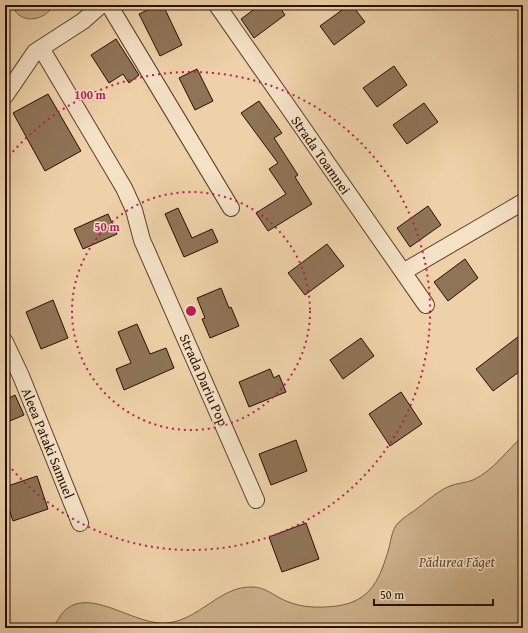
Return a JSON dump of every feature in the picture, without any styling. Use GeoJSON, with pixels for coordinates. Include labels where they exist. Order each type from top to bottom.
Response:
{"type":"FeatureCollection","features":[{"type":"Feature","properties":{"kind":"street"},"geometry":{"type":"LineString","coordinates":[[5,96],[35,52],[83,21],[101,5]]}},
{"type":"Feature","properties":{"kind":"street"},"geometry":{"type":"LineString","coordinates":[[109,5],[231,208]]}},
{"type":"Feature","properties":{"kind":"street","name":"Strada Toamnei"},"geometry":{"type":"LineString","coordinates":[[217,5],[426,305]]}},
{"type":"Feature","properties":{"kind":"street","name":"Strada Dariu Pop"},"geometry":{"type":"LineString","coordinates":[[41,48],[129,199],[134,210],[142,240],[256,500]]}},
{"type":"Feature","properties":{"kind":"street"},"geometry":{"type":"LineString","coordinates":[[403,272],[523,202]]}},
{"type":"Feature","properties":{"kind":"street","name":"Aleea Pataki Samuel"},"geometry":{"type":"LineString","coordinates":[[5,342],[21,376],[80,523]]}},
{"type":"Feature","properties":{"kind":"green space"},"geometry":{"type":"Polygon","coordinates":[[[12,5],[54,5],[48,12],[39,18],[29,19],[18,14],[12,5]]]}},
{"type":"Feature","properties":{"kind":"green space","name":"Pădurea Făget"},"geometry":{"type":"Polygon","coordinates":[[[523,436],[523,628],[54,628],[63,612],[75,604],[89,603],[104,606],[150,622],[165,623],[188,617],[219,597],[241,588],[257,587],[286,601],[305,606],[331,607],[359,599],[373,586],[378,578],[386,559],[393,531],[398,523],[441,490],[473,480],[480,476],[493,466],[523,436]]]}},
{"type":"Feature","properties":{"kind":"building"},"geometry":{"type":"Polygon","coordinates":[[[158,5],[163,5],[182,45],[160,56],[139,14],[158,5]]]}},
{"type":"Feature","properties":{"kind":"building"},"geometry":{"type":"Polygon","coordinates":[[[260,5],[278,5],[285,15],[254,38],[241,19],[260,5]]]}},
{"type":"Feature","properties":{"kind":"building"},"geometry":{"type":"Polygon","coordinates":[[[349,5],[352,5],[365,22],[334,45],[320,26],[349,5]]]}},
{"type":"Feature","properties":{"kind":"building"},"geometry":{"type":"Polygon","coordinates":[[[116,39],[139,75],[129,83],[123,74],[109,83],[91,55],[116,39]]]}},
{"type":"Feature","properties":{"kind":"building"},"geometry":{"type":"Polygon","coordinates":[[[394,66],[407,85],[377,107],[363,88],[394,66]]]}},
{"type":"Feature","properties":{"kind":"building"},"geometry":{"type":"Polygon","coordinates":[[[197,69],[213,101],[195,110],[179,78],[197,69]]]}},
{"type":"Feature","properties":{"kind":"building"},"geometry":{"type":"Polygon","coordinates":[[[48,94],[81,151],[45,171],[13,113],[48,94]]]}},
{"type":"Feature","properties":{"kind":"building"},"geometry":{"type":"Polygon","coordinates":[[[259,101],[282,133],[274,138],[298,175],[295,177],[312,204],[268,231],[256,213],[286,194],[269,169],[278,163],[241,113],[259,101]]]}},
{"type":"Feature","properties":{"kind":"building"},"geometry":{"type":"Polygon","coordinates":[[[424,103],[438,122],[407,144],[393,125],[424,103]]]}},
{"type":"Feature","properties":{"kind":"building"},"geometry":{"type":"Polygon","coordinates":[[[428,206],[441,225],[410,247],[397,228],[428,206]]]}},
{"type":"Feature","properties":{"kind":"building"},"geometry":{"type":"Polygon","coordinates":[[[178,208],[192,238],[212,229],[218,242],[184,257],[165,214],[178,208]]]}},
{"type":"Feature","properties":{"kind":"building"},"geometry":{"type":"Polygon","coordinates":[[[108,214],[117,234],[83,249],[74,229],[108,214]]]}},
{"type":"Feature","properties":{"kind":"building"},"geometry":{"type":"Polygon","coordinates":[[[327,244],[344,266],[305,295],[288,273],[327,244]]]}},
{"type":"Feature","properties":{"kind":"building"},"geometry":{"type":"Polygon","coordinates":[[[465,259],[478,278],[448,301],[434,282],[465,259]]]}},
{"type":"Feature","properties":{"kind":"building"},"geometry":{"type":"Polygon","coordinates":[[[221,288],[229,308],[231,307],[239,326],[210,338],[202,319],[205,318],[197,298],[221,288]]]}},
{"type":"Feature","properties":{"kind":"building"},"geometry":{"type":"Polygon","coordinates":[[[53,300],[68,338],[41,349],[26,312],[53,300]]]}},
{"type":"Feature","properties":{"kind":"building"},"geometry":{"type":"Polygon","coordinates":[[[137,324],[150,354],[166,348],[174,368],[124,390],[116,369],[131,363],[118,332],[137,324]]]}},
{"type":"Feature","properties":{"kind":"building"},"geometry":{"type":"Polygon","coordinates":[[[523,333],[523,369],[493,391],[476,369],[523,333]]]}},
{"type":"Feature","properties":{"kind":"building"},"geometry":{"type":"Polygon","coordinates":[[[361,338],[374,356],[343,379],[330,360],[361,338]]]}},
{"type":"Feature","properties":{"kind":"building"},"geometry":{"type":"Polygon","coordinates":[[[270,369],[274,378],[279,375],[286,392],[249,407],[239,382],[270,369]]]}},
{"type":"Feature","properties":{"kind":"building"},"geometry":{"type":"Polygon","coordinates":[[[401,392],[422,424],[390,446],[369,414],[401,392]]]}},
{"type":"Feature","properties":{"kind":"building"},"geometry":{"type":"Polygon","coordinates":[[[15,395],[24,415],[5,423],[5,400],[15,395]]]}},
{"type":"Feature","properties":{"kind":"building"},"geometry":{"type":"Polygon","coordinates":[[[296,440],[307,471],[271,485],[259,454],[296,440]]]}},
{"type":"Feature","properties":{"kind":"building"},"geometry":{"type":"Polygon","coordinates":[[[37,476],[48,509],[13,521],[5,497],[5,487],[37,476]]]}},
{"type":"Feature","properties":{"kind":"building"},"geometry":{"type":"Polygon","coordinates":[[[306,523],[319,559],[282,572],[269,537],[306,523]]]}}]}
